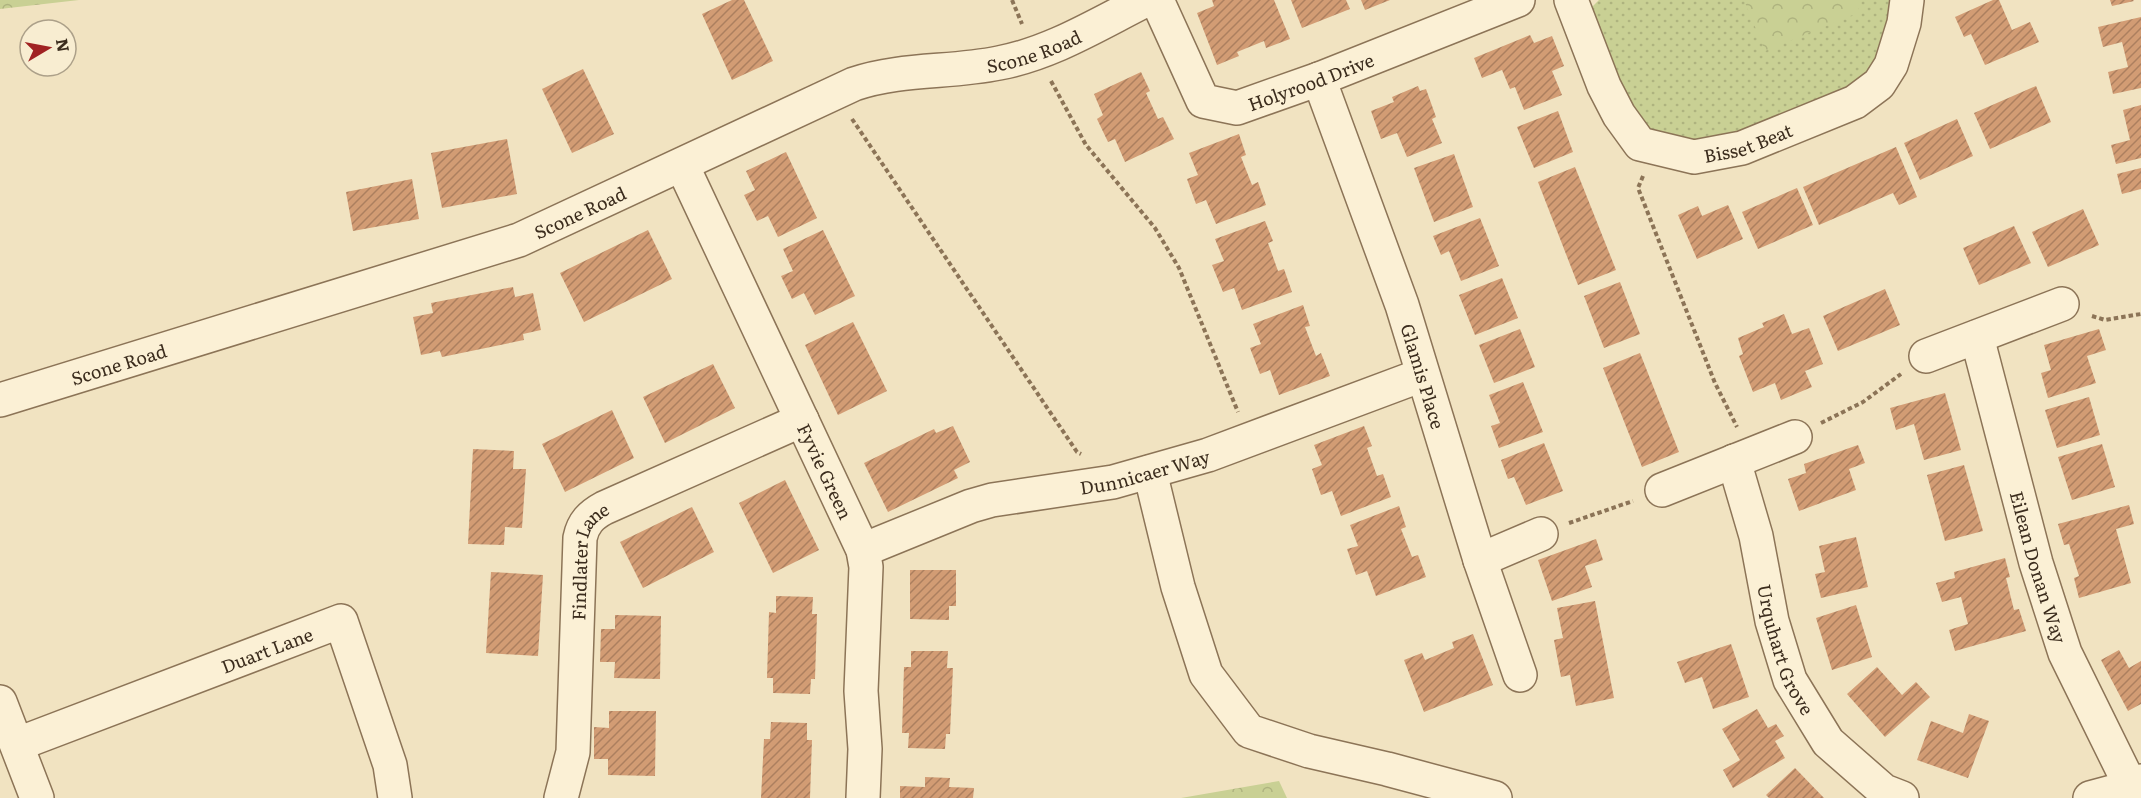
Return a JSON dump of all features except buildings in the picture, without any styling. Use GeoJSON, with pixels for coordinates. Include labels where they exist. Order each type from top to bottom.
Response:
{"type":"FeatureCollection","features":[{"type":"Feature","properties":{"kind":"street","name":"Scone Road"},"geometry":{"type":"LineString","coordinates":[[0,400],[519,240],[877,76],[998,64],[1047,51],[1146,0]]}},
{"type":"Feature","properties":{"kind":"street","name":"Holyrood Drive"},"geometry":{"type":"LineString","coordinates":[[1157,0],[1203,101],[1237,108],[1319,79],[1518,0]]}},
{"type":"Feature","properties":{"kind":"street","name":"Bisset Beat"},"geometry":{"type":"LineString","coordinates":[[1571,0],[1604,86],[1619,115],[1640,144],[1694,157],[1743,148],[1855,102],[1879,84],[1891,65],[1904,22],[1907,0]]}},
{"type":"Feature","properties":{"kind":"street","name":"Glamis Place"},"geometry":{"type":"LineString","coordinates":[[1319,79],[1402,305],[1480,560],[1520,675]]}},
{"type":"Feature","properties":{"kind":"street","name":"Fyvie Green"},"geometry":{"type":"LineString","coordinates":[[682,165],[863,550],[866,567],[861,691],[864,749],[863,798]]}},
{"type":"Feature","properties":{"kind":"street"},"geometry":{"type":"LineString","coordinates":[[1926,356],[2062,304]]}},
{"type":"Feature","properties":{"kind":"street","name":"Eilean Donan Way"},"geometry":{"type":"LineString","coordinates":[[1977,337],[2036,564],[2065,653],[2136,784]]}},
{"type":"Feature","properties":{"kind":"street","name":"Dunnicaer Way"},"geometry":{"type":"LineString","coordinates":[[863,550],[971,506],[992,500],[1077,489],[1135,476],[1208,455],[1422,375]]}},
{"type":"Feature","properties":{"kind":"street","name":"Findlater Lane"},"geometry":{"type":"LineString","coordinates":[[561,798],[573,752],[580,538],[584,526],[591,517],[604,508],[802,420]]}},
{"type":"Feature","properties":{"kind":"street"},"geometry":{"type":"LineString","coordinates":[[1662,490],[1795,437]]}},
{"type":"Feature","properties":{"kind":"street","name":"Urquhart Grove"},"geometry":{"type":"LineString","coordinates":[[1743,458],[1772,621],[1790,680],[1828,742],[1884,791],[1902,798]]}},
{"type":"Feature","properties":{"kind":"street"},"geometry":{"type":"LineString","coordinates":[[1135,476],[1178,587],[1206,674],[1249,731],[1309,750],[1495,798]]}},
{"type":"Feature","properties":{"kind":"street"},"geometry":{"type":"LineString","coordinates":[[1480,560],[1540,534]]}},
{"type":"Feature","properties":{"kind":"street","name":"Duart Lane"},"geometry":{"type":"LineString","coordinates":[[18,744],[341,621],[390,765],[395,798]]}},
{"type":"Feature","properties":{"kind":"street"},"geometry":{"type":"LineString","coordinates":[[0,702],[37,798]]}},
{"type":"Feature","properties":{"kind":"street"},"geometry":{"type":"LineString","coordinates":[[2090,798],[2136,784]]}},
{"type":"Feature","properties":{"kind":"path"},"geometry":{"type":"LineString","coordinates":[[1034,54],[1086,145],[1155,228],[1179,268],[1249,440]]}},
{"type":"Feature","properties":{"kind":"path"},"geometry":{"type":"LineString","coordinates":[[834,94],[1077,452],[1135,476]]}},
{"type":"Feature","properties":{"kind":"path"},"geometry":{"type":"LineString","coordinates":[[1656,148],[1638,188],[1743,458]]}},
{"type":"Feature","properties":{"kind":"path"},"geometry":{"type":"LineString","coordinates":[[2062,304],[2105,320],[2141,314]]}},
{"type":"Feature","properties":{"kind":"path"},"geometry":{"type":"LineString","coordinates":[[1795,437],[1863,402],[1926,356]]}},
{"type":"Feature","properties":{"kind":"path"},"geometry":{"type":"LineString","coordinates":[[1540,534],[1662,490]]}},
{"type":"Feature","properties":{"kind":"green space"},"geometry":{"type":"Polygon","coordinates":[[[0,0],[79,0],[0,9],[0,0]]]}},
{"type":"Feature","properties":{"kind":"green space"},"geometry":{"type":"Polygon","coordinates":[[[1599,0],[1892,0],[1892,13],[1877,62],[1854,89],[1708,143],[1667,141],[1641,125],[1622,99],[1588,11],[1599,0]]]}},
{"type":"Feature","properties":{"kind":"green space"},"geometry":{"type":"Polygon","coordinates":[[[1744,0],[1855,0],[1860,12],[1765,51],[1744,0]]]}},
{"type":"Feature","properties":{"kind":"green space"},"geometry":{"type":"Polygon","coordinates":[[[1279,781],[1287,798],[1181,798],[1279,781]]]}}]}
